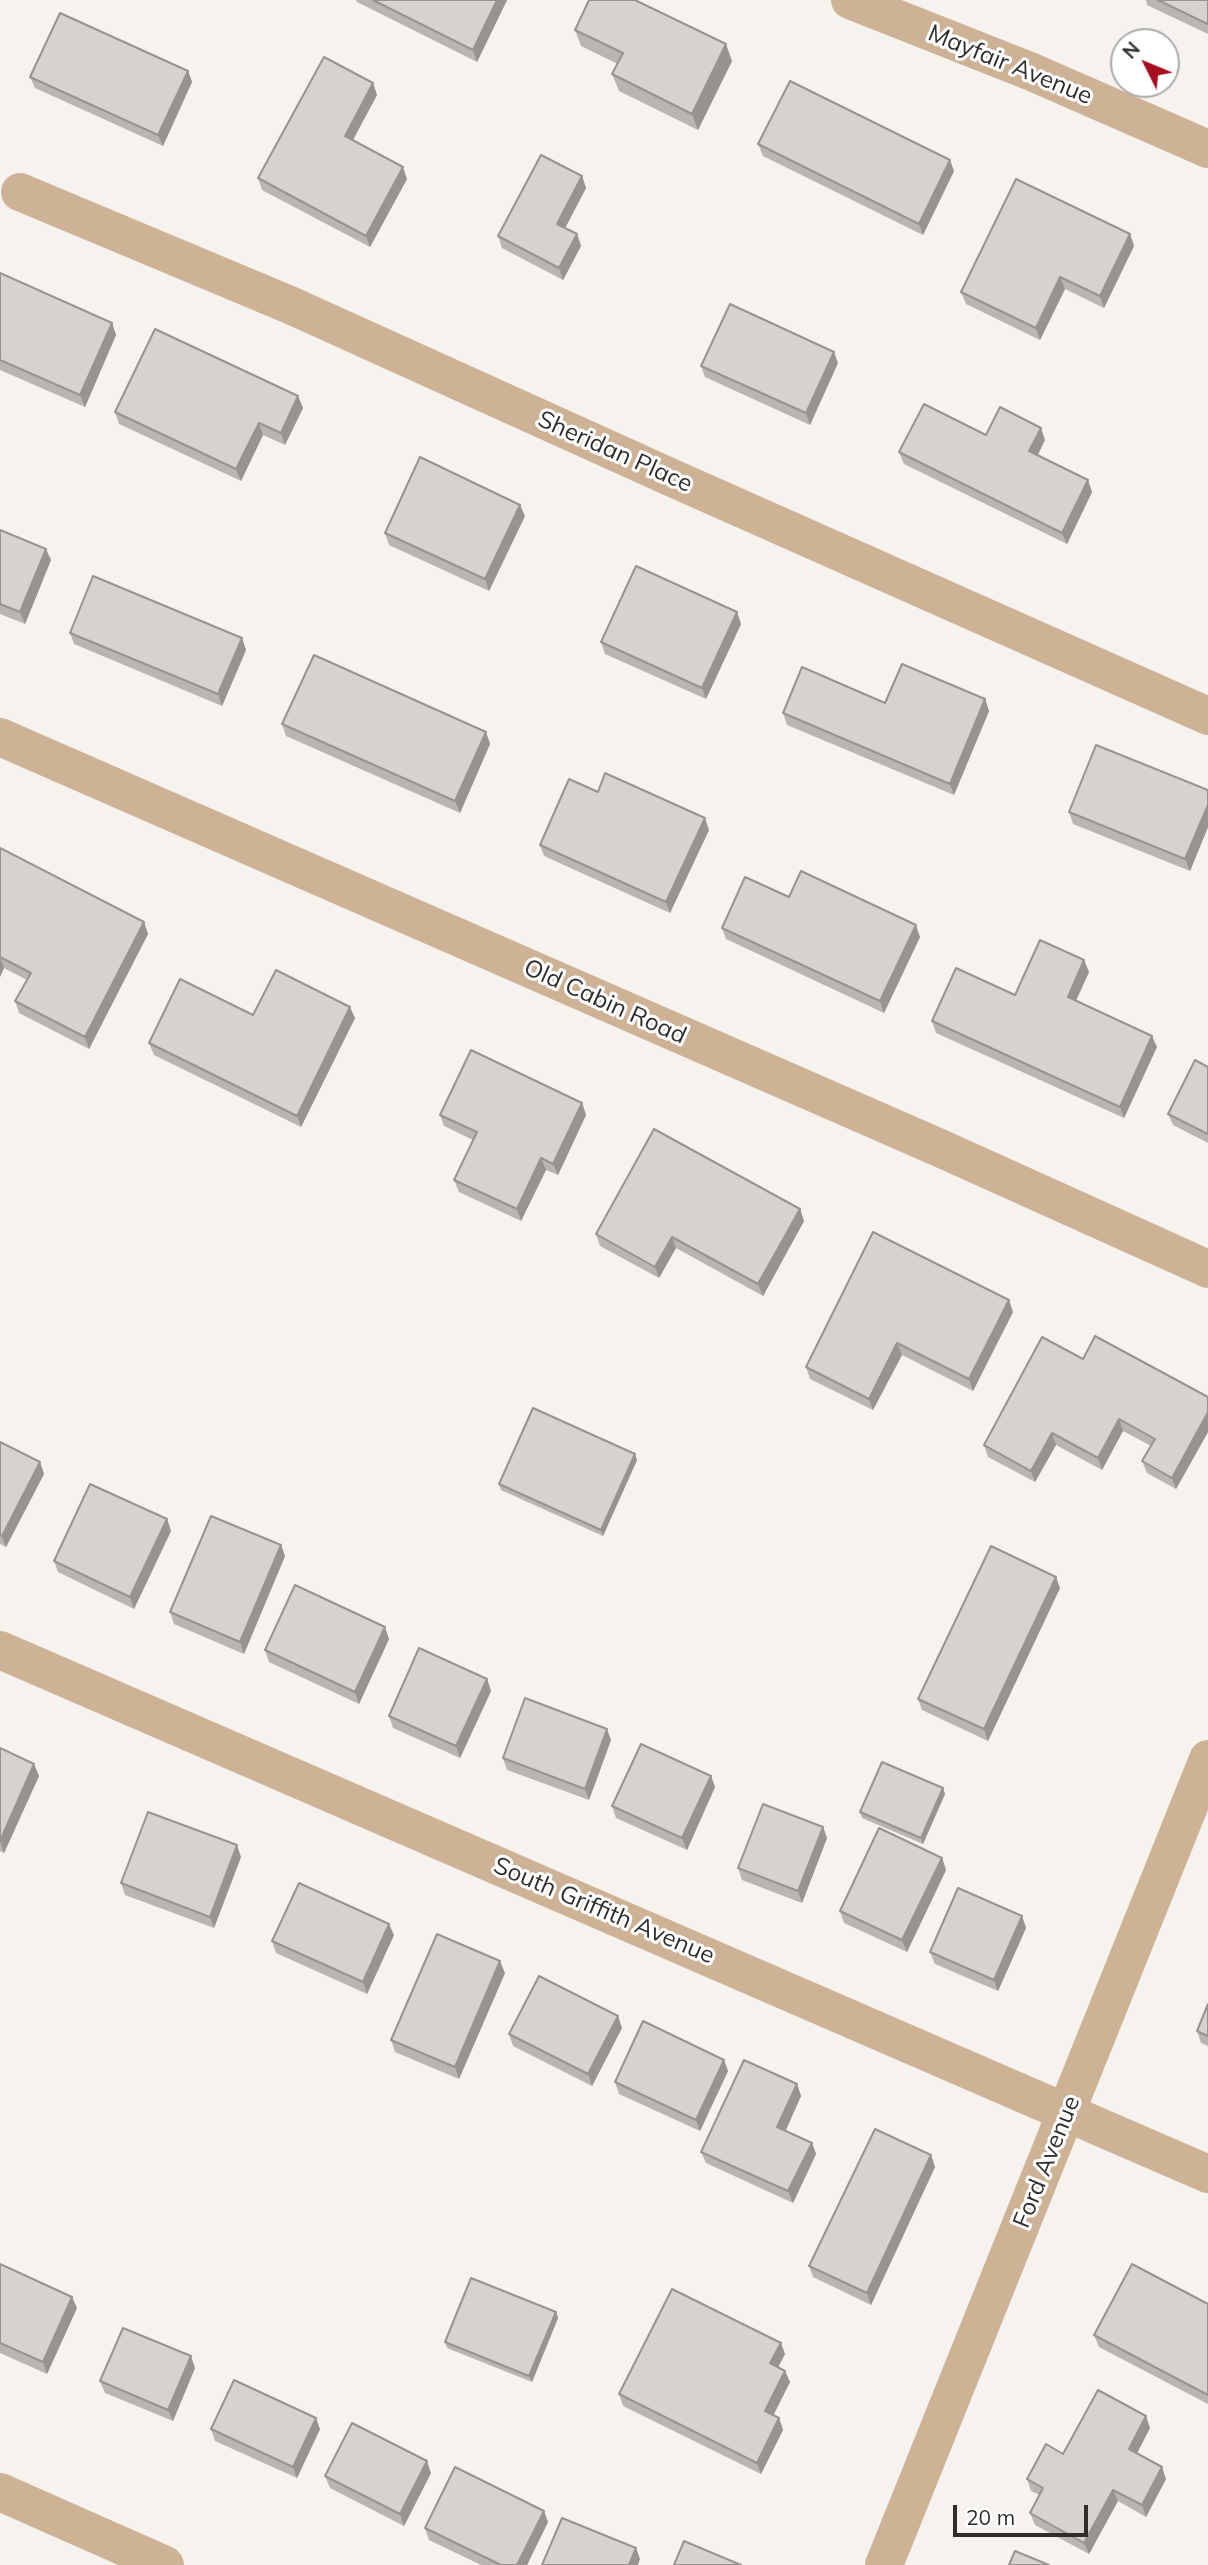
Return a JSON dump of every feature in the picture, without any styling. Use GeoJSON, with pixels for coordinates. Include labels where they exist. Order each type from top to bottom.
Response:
{"type":"FeatureCollection","features":[{"type":"Feature","properties":{"kind":"street","name":"Mayfair Avenue"},"geometry":{"type":"LineString","coordinates":[[850,0],[1031,72],[1208,149]]}},
{"type":"Feature","properties":{"kind":"street","name":"Sheridan Place"},"geometry":{"type":"LineString","coordinates":[[20,192],[290,305],[1208,716]]}},
{"type":"Feature","properties":{"kind":"street","name":"Old Cabin Road"},"geometry":{"type":"LineString","coordinates":[[0,737],[916,1138],[1208,1269]]}},
{"type":"Feature","properties":{"kind":"street","name":"South Griffith Avenue"},"geometry":{"type":"LineString","coordinates":[[0,1650],[1208,2174]]}},
{"type":"Feature","properties":{"kind":"street","name":"Ford Avenue"},"geometry":{"type":"LineString","coordinates":[[884,2565],[1208,1759]]}},
{"type":"Feature","properties":{"kind":"street"},"geometry":{"type":"LineString","coordinates":[[0,2492],[165,2565]]}},
{"type":"Feature","properties":{"kind":"building"},"geometry":{"type":"Polygon","coordinates":[[[373,0],[497,0],[473,50],[373,0]]]}},
{"type":"Feature","properties":{"kind":"building"},"geometry":{"type":"Polygon","coordinates":[[[589,0],[635,0],[726,44],[692,114],[612,74],[623,53],[575,30],[589,0]]]}},
{"type":"Feature","properties":{"kind":"building"},"geometry":{"type":"Polygon","coordinates":[[[1158,0],[1208,0],[1208,24],[1158,0]]]}},
{"type":"Feature","properties":{"kind":"building"},"geometry":{"type":"Polygon","coordinates":[[[60,13],[188,71],[158,135],[30,77],[60,13]]]}},
{"type":"Feature","properties":{"kind":"building"},"geometry":{"type":"Polygon","coordinates":[[[324,57],[373,83],[345,136],[403,167],[366,236],[258,178],[324,57]]]}},
{"type":"Feature","properties":{"kind":"building"},"geometry":{"type":"Polygon","coordinates":[[[790,81],[950,160],[919,224],[758,144],[790,81]]]}},
{"type":"Feature","properties":{"kind":"building"},"geometry":{"type":"Polygon","coordinates":[[[541,155],[582,176],[557,224],[577,234],[559,268],[498,236],[541,155]]]}},
{"type":"Feature","properties":{"kind":"building"},"geometry":{"type":"Polygon","coordinates":[[[1016,179],[1130,234],[1100,296],[1060,277],[1036,328],[961,292],[1016,179]]]}},
{"type":"Feature","properties":{"kind":"building"},"geometry":{"type":"Polygon","coordinates":[[[0,273],[112,323],[80,395],[0,360],[0,273]]]}},
{"type":"Feature","properties":{"kind":"building"},"geometry":{"type":"Polygon","coordinates":[[[730,304],[834,352],[806,413],[701,366],[730,304]]]}},
{"type":"Feature","properties":{"kind":"building"},"geometry":{"type":"Polygon","coordinates":[[[155,329],[298,396],[281,433],[259,423],[236,469],[115,412],[155,329]]]}},
{"type":"Feature","properties":{"kind":"building"},"geometry":{"type":"Polygon","coordinates":[[[924,404],[986,435],[1000,407],[1041,428],[1029,451],[1088,480],[1062,533],[899,452],[924,404]]]}},
{"type":"Feature","properties":{"kind":"building"},"geometry":{"type":"Polygon","coordinates":[[[420,457],[520,505],[485,579],[385,533],[420,457]]]}},
{"type":"Feature","properties":{"kind":"building"},"geometry":{"type":"Polygon","coordinates":[[[0,530],[46,549],[20,612],[0,604],[0,530]]]}},
{"type":"Feature","properties":{"kind":"building"},"geometry":{"type":"Polygon","coordinates":[[[636,566],[737,612],[702,688],[601,642],[636,566]]]}},
{"type":"Feature","properties":{"kind":"building"},"geometry":{"type":"Polygon","coordinates":[[[93,576],[242,638],[218,694],[70,633],[93,576]]]}},
{"type":"Feature","properties":{"kind":"building"},"geometry":{"type":"Polygon","coordinates":[[[314,655],[486,732],[455,801],[282,724],[314,655]]]}},
{"type":"Feature","properties":{"kind":"building"},"geometry":{"type":"Polygon","coordinates":[[[902,664],[985,699],[950,784],[783,713],[802,667],[885,703],[902,664]]]}},
{"type":"Feature","properties":{"kind":"building"},"geometry":{"type":"Polygon","coordinates":[[[1096,745],[1208,790],[1208,805],[1185,859],[1069,812],[1096,745]]]}},
{"type":"Feature","properties":{"kind":"building"},"geometry":{"type":"Polygon","coordinates":[[[605,773],[705,818],[666,902],[540,845],[569,779],[598,792],[605,773]]]}},
{"type":"Feature","properties":{"kind":"building"},"geometry":{"type":"Polygon","coordinates":[[[0,848],[144,922],[85,1037],[15,1001],[31,973],[0,957],[0,848]]]}},
{"type":"Feature","properties":{"kind":"building"},"geometry":{"type":"Polygon","coordinates":[[[801,871],[916,925],[880,1001],[722,928],[745,877],[789,897],[801,871]]]}},
{"type":"Feature","properties":{"kind":"building"},"geometry":{"type":"Polygon","coordinates":[[[1040,940],[1084,960],[1068,997],[1152,1036],[1120,1107],[932,1021],[956,968],[1015,995],[1040,940]]]}},
{"type":"Feature","properties":{"kind":"building"},"geometry":{"type":"Polygon","coordinates":[[[276,970],[350,1007],[297,1116],[149,1043],[180,979],[253,1015],[276,970]]]}},
{"type":"Feature","properties":{"kind":"building"},"geometry":{"type":"Polygon","coordinates":[[[471,1050],[582,1103],[553,1164],[541,1158],[517,1209],[454,1180],[477,1132],[440,1115],[471,1050]]]}},
{"type":"Feature","properties":{"kind":"building"},"geometry":{"type":"Polygon","coordinates":[[[1195,1060],[1208,1067],[1208,1134],[1168,1114],[1195,1060]]]}},
{"type":"Feature","properties":{"kind":"building"},"geometry":{"type":"Polygon","coordinates":[[[654,1129],[800,1209],[758,1284],[672,1237],[655,1267],[596,1234],[654,1129]]]}},
{"type":"Feature","properties":{"kind":"building"},"geometry":{"type":"Polygon","coordinates":[[[873,1232],[1009,1300],[969,1379],[897,1343],[869,1399],[806,1367],[873,1232]]]}},
{"type":"Feature","properties":{"kind":"building"},"geometry":{"type":"Polygon","coordinates":[[[1095,1336],[1208,1397],[1208,1412],[1172,1478],[1142,1461],[1155,1439],[1119,1419],[1098,1458],[1052,1433],[1031,1471],[984,1445],[1042,1337],[1083,1359],[1095,1336]]]}},
{"type":"Feature","properties":{"kind":"building"},"geometry":{"type":"Polygon","coordinates":[[[533,1408],[635,1454],[601,1530],[499,1484],[533,1408]]]}},
{"type":"Feature","properties":{"kind":"building"},"geometry":{"type":"Polygon","coordinates":[[[0,1442],[40,1462],[2,1536],[0,1535],[0,1442]]]}},
{"type":"Feature","properties":{"kind":"building"},"geometry":{"type":"Polygon","coordinates":[[[90,1484],[167,1519],[130,1597],[54,1561],[90,1484]]]}},
{"type":"Feature","properties":{"kind":"building"},"geometry":{"type":"Polygon","coordinates":[[[211,1516],[281,1545],[240,1642],[170,1612],[211,1516]]]}},
{"type":"Feature","properties":{"kind":"building"},"geometry":{"type":"Polygon","coordinates":[[[991,1546],[1056,1577],[984,1729],[918,1699],[991,1546]]]}},
{"type":"Feature","properties":{"kind":"building"},"geometry":{"type":"Polygon","coordinates":[[[295,1585],[385,1627],[355,1692],[265,1650],[295,1585]]]}},
{"type":"Feature","properties":{"kind":"building"},"geometry":{"type":"Polygon","coordinates":[[[419,1648],[487,1679],[456,1746],[389,1716],[419,1648]]]}},
{"type":"Feature","properties":{"kind":"building"},"geometry":{"type":"Polygon","coordinates":[[[525,1698],[607,1729],[585,1789],[503,1758],[525,1698]]]}},
{"type":"Feature","properties":{"kind":"building"},"geometry":{"type":"Polygon","coordinates":[[[641,1744],[711,1776],[682,1838],[612,1806],[641,1744]]]}},
{"type":"Feature","properties":{"kind":"building"},"geometry":{"type":"Polygon","coordinates":[[[0,1748],[34,1764],[0,1841],[0,1748]]]}},
{"type":"Feature","properties":{"kind":"building"},"geometry":{"type":"Polygon","coordinates":[[[882,1762],[943,1788],[921,1838],[860,1812],[882,1762]]]}},
{"type":"Feature","properties":{"kind":"building"},"geometry":{"type":"Polygon","coordinates":[[[763,1804],[823,1827],[798,1891],[738,1868],[763,1804]]]}},
{"type":"Feature","properties":{"kind":"building"},"geometry":{"type":"Polygon","coordinates":[[[148,1812],[237,1845],[210,1917],[121,1883],[148,1812]]]}},
{"type":"Feature","properties":{"kind":"building"},"geometry":{"type":"Polygon","coordinates":[[[879,1828],[942,1858],[902,1940],[840,1911],[879,1828]]]}},
{"type":"Feature","properties":{"kind":"building"},"geometry":{"type":"Polygon","coordinates":[[[299,1883],[389,1924],[363,1982],[272,1941],[299,1883]]]}},
{"type":"Feature","properties":{"kind":"building"},"geometry":{"type":"Polygon","coordinates":[[[958,1888],[1022,1916],[994,1980],[930,1952],[958,1888]]]}},
{"type":"Feature","properties":{"kind":"building"},"geometry":{"type":"Polygon","coordinates":[[[437,1934],[500,1961],[455,2067],[391,2040],[437,1934]]]}},
{"type":"Feature","properties":{"kind":"building"},"geometry":{"type":"Polygon","coordinates":[[[539,1976],[618,2016],[588,2074],[509,2034],[539,1976]]]}},
{"type":"Feature","properties":{"kind":"building"},"geometry":{"type":"Polygon","coordinates":[[[1208,2004],[1208,2036],[1197,2031],[1208,2004]]]}},
{"type":"Feature","properties":{"kind":"building"},"geometry":{"type":"Polygon","coordinates":[[[643,2021],[724,2060],[696,2120],[615,2082],[643,2021]]]}},
{"type":"Feature","properties":{"kind":"building"},"geometry":{"type":"Polygon","coordinates":[[[744,2060],[797,2084],[777,2127],[812,2143],[788,2191],[701,2152],[744,2060]]]}},
{"type":"Feature","properties":{"kind":"building"},"geometry":{"type":"Polygon","coordinates":[[[875,2129],[931,2155],[867,2293],[809,2266],[875,2129]]]}},
{"type":"Feature","properties":{"kind":"building"},"geometry":{"type":"Polygon","coordinates":[[[0,2264],[72,2297],[43,2362],[0,2343],[0,2264]]]}},
{"type":"Feature","properties":{"kind":"building"},"geometry":{"type":"Polygon","coordinates":[[[1132,2264],[1208,2304],[1208,2395],[1094,2335],[1132,2264]]]}},
{"type":"Feature","properties":{"kind":"building"},"geometry":{"type":"Polygon","coordinates":[[[471,2278],[556,2312],[529,2376],[445,2342],[471,2278]]]}},
{"type":"Feature","properties":{"kind":"building"},"geometry":{"type":"Polygon","coordinates":[[[672,2289],[781,2343],[770,2363],[785,2371],[765,2411],[779,2418],[757,2463],[619,2394],[672,2289]]]}},
{"type":"Feature","properties":{"kind":"building"},"geometry":{"type":"Polygon","coordinates":[[[123,2328],[191,2356],[168,2410],[100,2381],[123,2328]]]}},
{"type":"Feature","properties":{"kind":"building"},"geometry":{"type":"Polygon","coordinates":[[[234,2380],[316,2418],[293,2467],[211,2429],[234,2380]]]}},
{"type":"Feature","properties":{"kind":"building"},"geometry":{"type":"Polygon","coordinates":[[[1098,2390],[1146,2416],[1129,2449],[1162,2467],[1142,2505],[1113,2490],[1084,2543],[1030,2513],[1043,2488],[1027,2479],[1046,2444],[1063,2454],[1098,2390]]]}},
{"type":"Feature","properties":{"kind":"building"},"geometry":{"type":"Polygon","coordinates":[[[352,2423],[427,2461],[400,2514],[325,2476],[352,2423]]]}},
{"type":"Feature","properties":{"kind":"building"},"geometry":{"type":"Polygon","coordinates":[[[455,2467],[544,2511],[517,2565],[501,2565],[425,2528],[455,2467]]]}},
{"type":"Feature","properties":{"kind":"building"},"geometry":{"type":"Polygon","coordinates":[[[562,2518],[636,2548],[629,2565],[542,2565],[562,2518]]]}},
{"type":"Feature","properties":{"kind":"building"},"geometry":{"type":"Polygon","coordinates":[[[684,2541],[741,2565],[674,2565],[684,2541]]]}},
{"type":"Feature","properties":{"kind":"building"},"geometry":{"type":"Polygon","coordinates":[[[1015,2551],[1049,2565],[1009,2565],[1015,2551]]]}}]}
